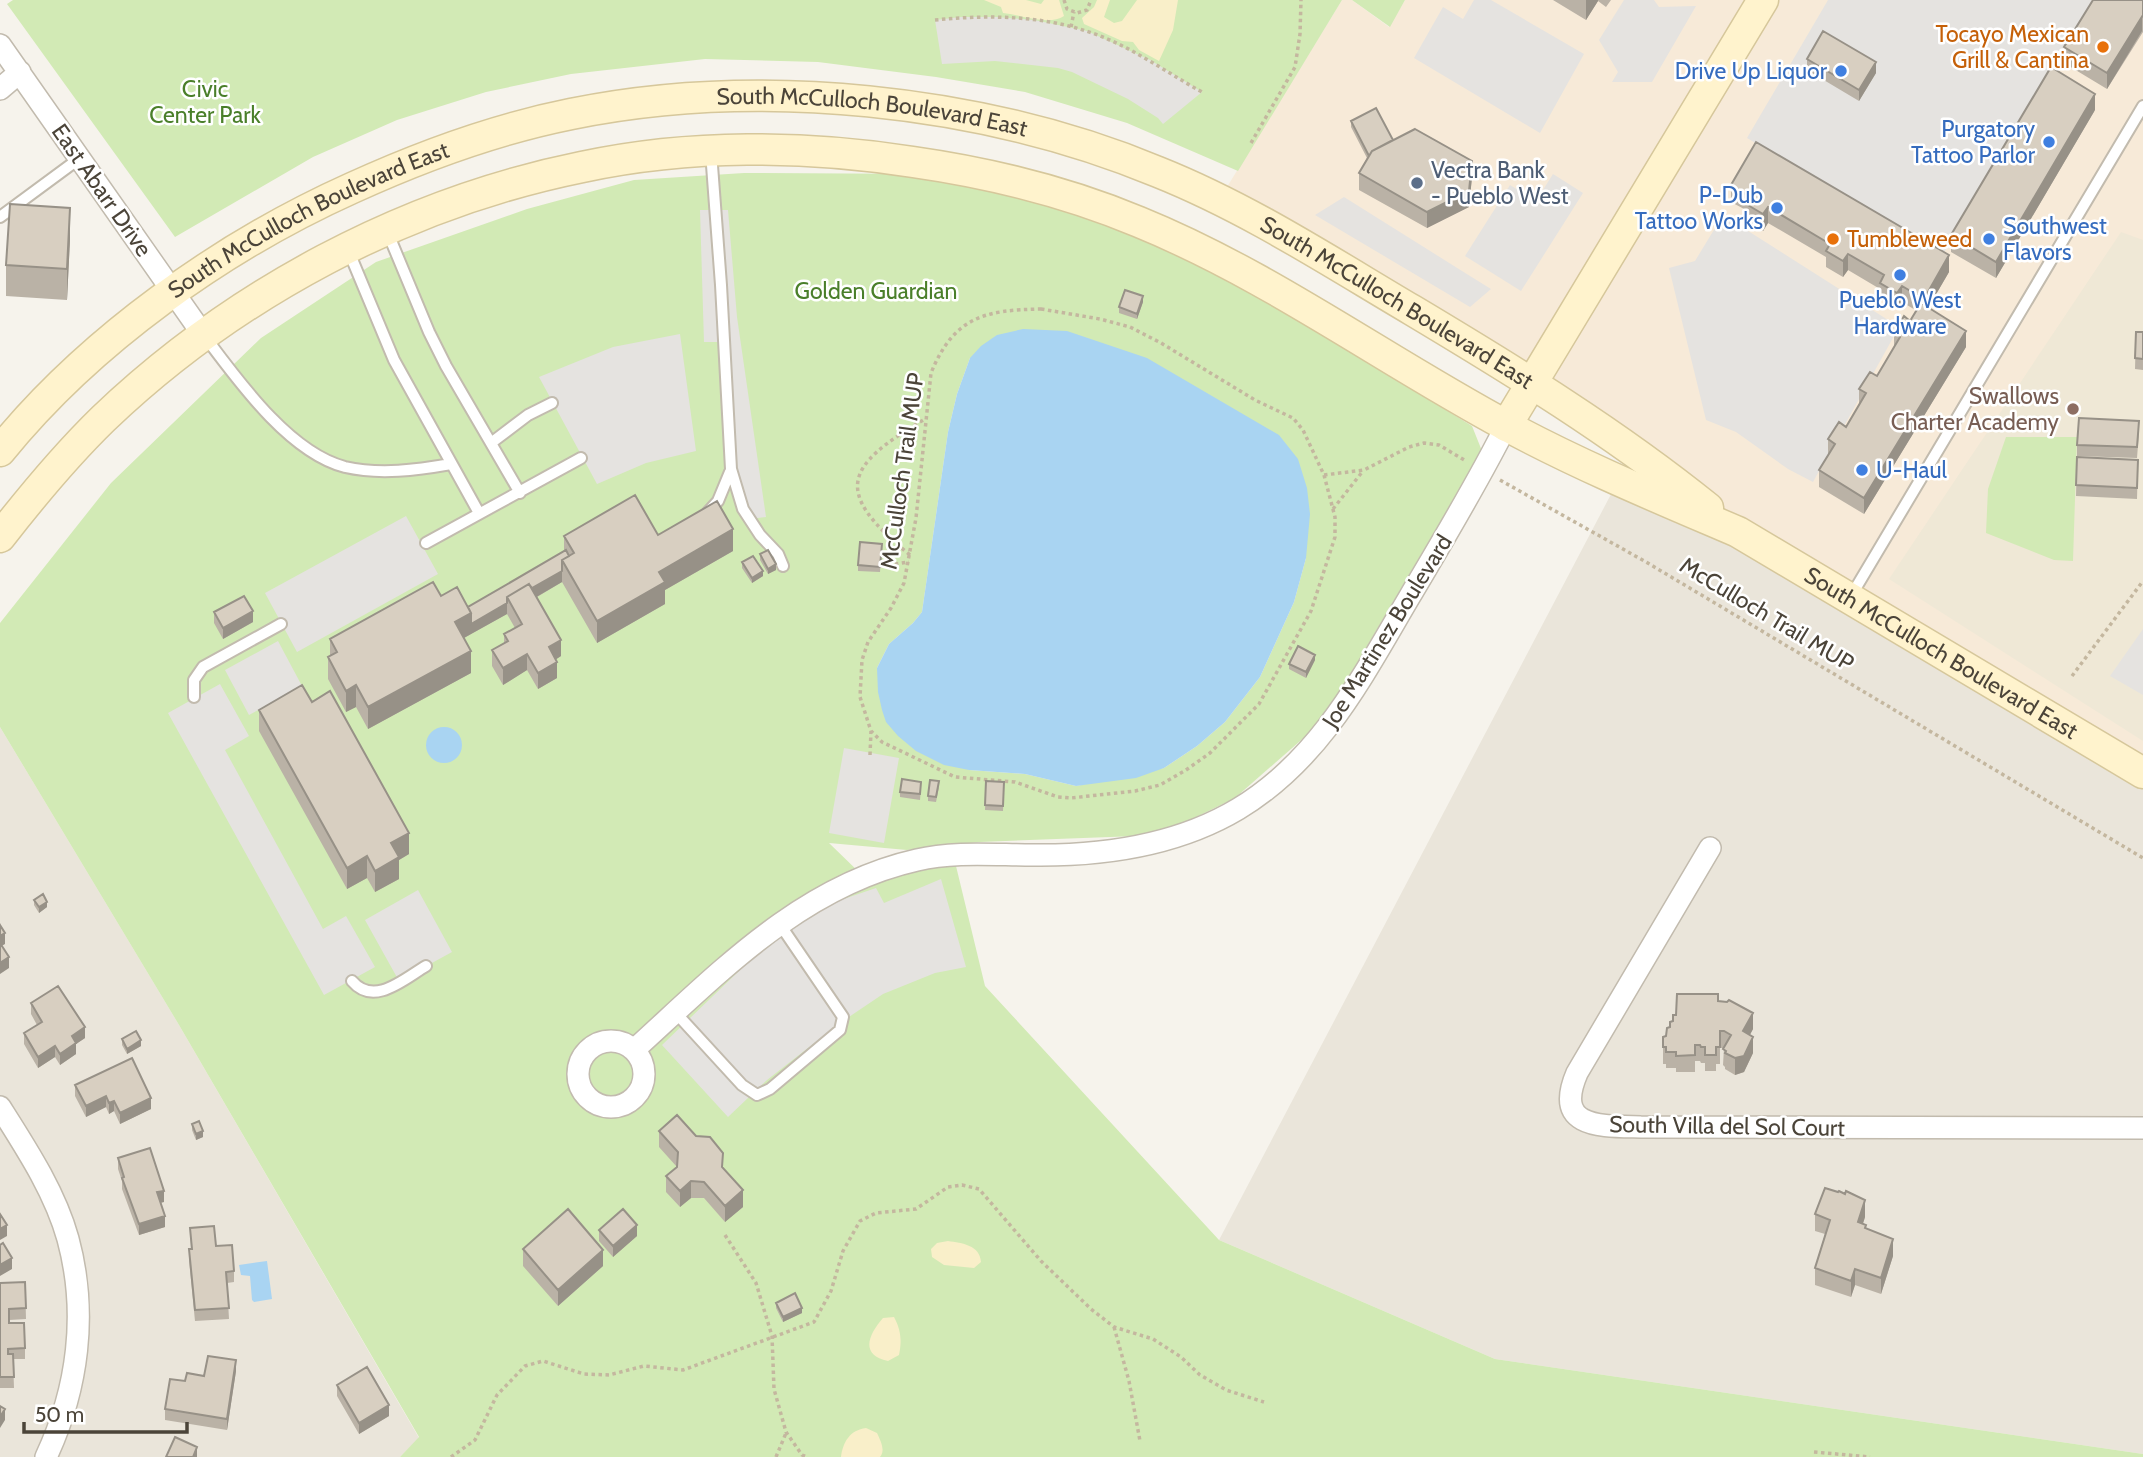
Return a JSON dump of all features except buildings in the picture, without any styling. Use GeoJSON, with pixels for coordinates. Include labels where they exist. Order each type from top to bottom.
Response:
{"type":"FeatureCollection","features":[{"type":"Feature","properties":{"kind":"main road"},"geometry":{"type":"LineString","coordinates":[[1506,426],[1763,0]]}},
{"type":"Feature","properties":{"kind":"main road","name":"South McCulloch Boulevard East"},"geometry":{"type":"LineString","coordinates":[[0,451],[66,381],[173,292],[237,248],[293,216],[412,162],[497,133],[575,113],[654,102],[745,97],[836,99],[901,106],[1010,125],[1089,147],[1196,188],[1278,230],[1531,381],[1639,454],[1738,532],[2143,773]]}},
{"type":"Feature","properties":{"kind":"main road","name":"South McCulloch Boulevard East"},"geometry":{"type":"LineString","coordinates":[[0,537],[47,478],[103,419],[204,336],[274,288],[348,249],[472,197],[551,174],[620,160],[711,152],[793,151],[875,156],[997,177],[1105,209],[1173,237],[1241,271],[1506,426],[1738,532]]}},
{"type":"Feature","properties":{"kind":"street","name":"East Abarr Drive"},"geometry":{"type":"LineString","coordinates":[[0,45],[204,336]]}},
{"type":"Feature","properties":{"kind":"street"},"geometry":{"type":"LineString","coordinates":[[0,89],[20,72]]}},
{"type":"Feature","properties":{"kind":"street","name":"Joe Martinez Boulevard"},"geometry":{"type":"LineString","coordinates":[[634,1051],[779,923],[814,901],[863,876],[918,859],[973,855],[1082,855],[1114,851],[1177,836],[1208,825],[1238,809],[1291,769],[1336,718],[1484,471],[1506,426]]}},
{"type":"Feature","properties":{"kind":"street","name":"South Villa del Sol Court"},"geometry":{"type":"LineString","coordinates":[[1710,848],[1577,1073],[1569,1101],[1580,1116],[1603,1126],[1641,1127],[2143,1128]]}},
{"type":"Feature","properties":{"kind":"street"},"geometry":{"type":"LineString","coordinates":[[0,1107],[48,1189],[68,1238],[78,1289],[79,1338],[73,1379],[62,1418],[46,1457]]}},
{"type":"Feature","properties":{"kind":"lane"},"geometry":{"type":"LineString","coordinates":[[1850,598],[2143,106]]}},
{"type":"Feature","properties":{"kind":"lane"},"geometry":{"type":"LineString","coordinates":[[711,152],[731,469],[737,492],[749,519],[778,554],[783,566]]}},
{"type":"Feature","properties":{"kind":"lane"},"geometry":{"type":"LineString","coordinates":[[0,217],[80,158]]}},
{"type":"Feature","properties":{"kind":"lane"},"geometry":{"type":"LineString","coordinates":[[387,231],[429,332],[520,494]]}},
{"type":"Feature","properties":{"kind":"lane"},"geometry":{"type":"LineString","coordinates":[[348,249],[394,360],[479,513]]}},
{"type":"Feature","properties":{"kind":"lane"},"geometry":{"type":"LineString","coordinates":[[204,336],[246,388],[290,436],[309,452],[342,466],[367,471],[418,470],[451,464]]}},
{"type":"Feature","properties":{"kind":"lane"},"geometry":{"type":"LineString","coordinates":[[491,443],[519,421],[552,403]]}},
{"type":"Feature","properties":{"kind":"lane"},"geometry":{"type":"LineString","coordinates":[[426,543],[479,513],[520,494],[581,458]]}},
{"type":"Feature","properties":{"kind":"lane"},"geometry":{"type":"LineString","coordinates":[[699,519],[718,501],[731,469]]}},
{"type":"Feature","properties":{"kind":"lane"},"geometry":{"type":"LineString","coordinates":[[194,697],[194,680],[204,667],[281,624]]}},
{"type":"Feature","properties":{"kind":"lane"},"geometry":{"type":"LineString","coordinates":[[676,1013],[742,1085],[757,1095],[770,1089],[840,1030],[843,1017],[779,923]]}},
{"type":"Feature","properties":{"kind":"lane"},"geometry":{"type":"LineString","coordinates":[[352,981],[363,991],[376,993],[426,966]]}},
{"type":"Feature","properties":{"kind":"path"},"geometry":{"type":"LineString","coordinates":[[1064,0],[1067,9],[1074,12],[1087,9],[1091,0]]}},
{"type":"Feature","properties":{"kind":"path"},"geometry":{"type":"LineString","coordinates":[[1251,143],[1295,67],[1301,0]]}},
{"type":"Feature","properties":{"kind":"path"},"geometry":{"type":"LineString","coordinates":[[1071,27],[1074,12]]}},
{"type":"Feature","properties":{"kind":"path"},"geometry":{"type":"LineString","coordinates":[[935,20],[997,17],[1071,27],[1112,41],[1202,92]]}},
{"type":"Feature","properties":{"kind":"path","name":"McCulloch Trail MUP"},"geometry":{"type":"LineString","coordinates":[[1041,309],[1130,327],[1255,400],[1293,418],[1303,430],[1324,475],[1335,517],[1335,537],[1311,611],[1259,704],[1210,753],[1160,785],[1135,791],[1071,798],[1058,797],[1015,782],[955,777],[882,742],[871,731],[860,697],[862,660],[868,642],[904,583],[916,518],[925,419],[931,373],[951,336],[981,316],[999,311],[1041,309]]}},
{"type":"Feature","properties":{"kind":"path"},"geometry":{"type":"LineString","coordinates":[[910,555],[869,516],[860,501],[859,475],[866,461],[879,448],[925,419]]}},
{"type":"Feature","properties":{"kind":"path","name":"McCulloch Trail MUP"},"geometry":{"type":"LineString","coordinates":[[1324,475],[1364,470],[1409,447],[1424,443],[1439,445],[1646,562],[2143,858]]}},
{"type":"Feature","properties":{"kind":"path","name":"McCulloch Trail MUP"},"geometry":{"type":"LineString","coordinates":[[1333,509],[1364,470]]}},
{"type":"Feature","properties":{"kind":"path"},"geometry":{"type":"LineString","coordinates":[[881,566],[909,562]]}},
{"type":"Feature","properties":{"kind":"path"},"geometry":{"type":"LineString","coordinates":[[2071,676],[2143,581]]}},
{"type":"Feature","properties":{"kind":"path"},"geometry":{"type":"LineString","coordinates":[[870,755],[871,731]]}},
{"type":"Feature","properties":{"kind":"path"},"geometry":{"type":"LineString","coordinates":[[451,1457],[475,1440],[497,1395],[525,1366],[543,1361],[584,1374],[609,1375],[644,1366],[683,1370],[814,1322],[831,1291],[843,1251],[860,1221],[876,1213],[916,1209],[948,1187],[961,1185],[979,1189],[1041,1261],[1114,1327],[1153,1339],[1217,1385],[1264,1402]]}},
{"type":"Feature","properties":{"kind":"path"},"geometry":{"type":"LineString","coordinates":[[724,1235],[756,1283],[772,1336],[774,1389],[786,1432],[802,1455],[807,1457]]}},
{"type":"Feature","properties":{"kind":"path"},"geometry":{"type":"LineString","coordinates":[[1114,1327],[1129,1381],[1140,1441]]}},
{"type":"Feature","properties":{"kind":"path"},"geometry":{"type":"LineString","coordinates":[[776,1457],[786,1432]]}},
{"type":"Feature","properties":{"kind":"path"},"geometry":{"type":"LineString","coordinates":[[1814,1452],[1870,1457]]}},
{"type":"Feature","properties":{"kind":"shaded area"},"geometry":{"type":"Polygon","coordinates":[[[1342,0],[1352,0],[1389,27],[1405,0],[2143,0],[2143,773],[1219,200],[1342,0]]]}},
{"type":"Feature","properties":{"kind":"shaded area"},"geometry":{"type":"Polygon","coordinates":[[[1474,0],[1491,0],[1584,54],[1540,133],[1414,58],[1443,7],[1463,19],[1474,0]]]}},
{"type":"Feature","properties":{"kind":"shaded area"},"geometry":{"type":"Polygon","coordinates":[[[1624,0],[1654,0],[1659,7],[1696,6],[1652,82],[1612,82],[1618,72],[1599,40],[1624,0]]]}},
{"type":"Feature","properties":{"kind":"shaded area"},"geometry":{"type":"Polygon","coordinates":[[[1828,0],[2092,0],[1943,254],[1747,138],[1828,0]]]}},
{"type":"Feature","properties":{"kind":"shaded area"},"geometry":{"type":"Polygon","coordinates":[[[961,17],[1034,20],[1087,31],[1150,60],[1202,92],[1163,124],[1128,99],[1058,68],[995,61],[942,64],[935,20],[961,17]]]}},
{"type":"Feature","properties":{"kind":"shaded area"},"geometry":{"type":"Polygon","coordinates":[[[1553,174],[1583,193],[1521,291],[1465,256],[1510,185],[1536,201],[1553,174]]]}},
{"type":"Feature","properties":{"kind":"shaded area"},"geometry":{"type":"Polygon","coordinates":[[[1344,197],[1491,289],[1470,307],[1315,215],[1344,197]]]}},
{"type":"Feature","properties":{"kind":"shaded area"},"geometry":{"type":"Polygon","coordinates":[[[700,210],[728,210],[737,317],[766,517],[749,519],[731,469],[723,342],[704,342],[700,210]]]}},
{"type":"Feature","properties":{"kind":"shaded area"},"geometry":{"type":"Polygon","coordinates":[[[1723,215],[1899,327],[1813,482],[1788,469],[1736,432],[1706,420],[1669,268],[1695,261],[1723,215]]]}},
{"type":"Feature","properties":{"kind":"shaded area","name":"Swallows Charter Academy"},"geometry":{"type":"Polygon","coordinates":[[[2121,232],[2143,240],[2143,741],[1889,579],[2121,232]]]}},
{"type":"Feature","properties":{"kind":"shaded area"},"geometry":{"type":"Polygon","coordinates":[[[680,334],[696,451],[646,463],[597,484],[539,377],[613,347],[680,334]]]}},
{"type":"Feature","properties":{"kind":"shaded area"},"geometry":{"type":"Polygon","coordinates":[[[1619,479],[2143,773],[2143,1454],[1495,1359],[1219,1240],[1619,479]]]}},
{"type":"Feature","properties":{"kind":"shaded area"},"geometry":{"type":"Polygon","coordinates":[[[406,516],[438,574],[297,652],[265,593],[406,516]]]}},
{"type":"Feature","properties":{"kind":"shaded area"},"geometry":{"type":"Polygon","coordinates":[[[2143,629],[2143,695],[2110,676],[2143,629]]]}},
{"type":"Feature","properties":{"kind":"shaded area"},"geometry":{"type":"Polygon","coordinates":[[[278,641],[302,686],[249,715],[225,670],[278,641]]]}},
{"type":"Feature","properties":{"kind":"shaded area"},"geometry":{"type":"Polygon","coordinates":[[[220,684],[249,736],[225,750],[323,929],[346,916],[375,967],[324,995],[168,713],[220,684]]]}},
{"type":"Feature","properties":{"kind":"shaded area"},"geometry":{"type":"Polygon","coordinates":[[[0,727],[179,1025],[419,1438],[400,1457],[0,1457],[0,727]]]}},
{"type":"Feature","properties":{"kind":"shaded area"},"geometry":{"type":"Polygon","coordinates":[[[844,748],[899,758],[884,843],[829,833],[844,748]]]}},
{"type":"Feature","properties":{"kind":"shaded area"},"geometry":{"type":"Polygon","coordinates":[[[941,879],[966,967],[935,973],[883,994],[840,1023],[767,1080],[728,1117],[662,1045],[766,945],[826,905],[876,888],[884,903],[941,879]]]}},
{"type":"Feature","properties":{"kind":"shaded area"},"geometry":{"type":"Polygon","coordinates":[[[418,890],[452,952],[399,981],[365,920],[418,890]]]}},
{"type":"Feature","properties":{"kind":"green space","name":"Civic Center Park"},"geometry":{"type":"Polygon","coordinates":[[[13,0],[1342,0],[1238,171],[1127,123],[1025,92],[818,62],[705,59],[571,74],[486,92],[397,120],[313,157],[175,237],[7,4],[13,0]]]}},
{"type":"Feature","properties":{"kind":"green space"},"geometry":{"type":"Polygon","coordinates":[[[1352,0],[1405,0],[1390,27],[1352,0]]]}},
{"type":"Feature","properties":{"kind":"green space","name":"Golden Guardian"},"geometry":{"type":"Polygon","coordinates":[[[744,173],[932,174],[1083,210],[1213,267],[1472,426],[1482,451],[1323,721],[1235,798],[1186,822],[1137,836],[980,842],[907,850],[829,843],[863,876],[918,859],[956,866],[985,986],[1219,1240],[1495,1359],[2143,1454],[2143,1457],[400,1457],[419,1437],[179,1025],[0,727],[0,623],[111,483],[261,338],[376,262],[527,209],[634,180],[744,173]],[[970,358],[957,394],[948,432],[922,612],[889,644],[877,668],[969,770],[1025,774],[1076,786],[1164,768],[1197,746],[1225,722],[1260,677],[1294,602],[1306,558],[970,358]]]}},
{"type":"Feature","properties":{"kind":"green space"},"geometry":{"type":"Polygon","coordinates":[[[2006,437],[2077,437],[2073,561],[2054,560],[1986,533],[1988,489],[2006,437]]]}},
{"type":"Feature","properties":{"kind":"sand"},"geometry":{"type":"Polygon","coordinates":[[[984,0],[1026,0],[1041,4],[1044,0],[1059,0],[1064,16],[1043,20],[1003,13],[1001,7],[984,0]]]}},
{"type":"Feature","properties":{"kind":"sand"},"geometry":{"type":"Polygon","coordinates":[[[1097,0],[1110,0],[1104,17],[1114,23],[1122,21],[1137,0],[1178,0],[1173,30],[1159,61],[1139,50],[1133,42],[1122,41],[1084,24],[1082,18],[1094,7],[1097,0]]]}},
{"type":"Feature","properties":{"kind":"sand"},"geometry":{"type":"Polygon","coordinates":[[[948,1241],[974,1248],[981,1262],[974,1268],[944,1265],[932,1257],[931,1249],[937,1243],[948,1241]]]}},
{"type":"Feature","properties":{"kind":"sand"},"geometry":{"type":"Polygon","coordinates":[[[894,1317],[901,1340],[900,1350],[899,1355],[888,1361],[873,1354],[869,1343],[883,1318],[894,1317]]]}},
{"type":"Feature","properties":{"kind":"sand"},"geometry":{"type":"Polygon","coordinates":[[[866,1428],[877,1433],[882,1448],[880,1457],[841,1457],[848,1438],[856,1431],[866,1428]]]}},
{"type":"Feature","properties":{"kind":"water"},"geometry":{"type":"Polygon","coordinates":[[[1023,329],[1067,331],[1147,358],[1279,435],[1298,459],[1307,488],[1310,514],[1306,558],[1294,602],[1260,677],[1225,722],[1197,746],[1164,768],[1136,778],[1076,786],[1025,774],[969,770],[944,765],[916,751],[898,736],[886,722],[882,710],[877,668],[889,644],[922,612],[948,432],[957,394],[970,358],[997,335],[1023,329]]]}},
{"type":"Feature","properties":{"kind":"water"},"geometry":{"type":"Polygon","coordinates":[[[444,727],[457,732],[462,745],[457,758],[444,763],[431,758],[426,745],[431,732],[444,727]]]}},
{"type":"Feature","properties":{"kind":"water"},"geometry":{"type":"Polygon","coordinates":[[[267,1261],[272,1299],[254,1302],[250,1276],[241,1275],[239,1265],[267,1261]]]}},
{"type":"Feature","properties":{"kind":"place","name":"Tocayo Mexican Grill & Cantina"},"geometry":{"type":"Point","coordinates":[2103,47]}},
{"type":"Feature","properties":{"kind":"place","name":"Drive Up Liquor"},"geometry":{"type":"Point","coordinates":[1841,71]}},
{"type":"Feature","properties":{"kind":"place","name":"Purgatory Tattoo Parlor"},"geometry":{"type":"Point","coordinates":[2049,142]}},
{"type":"Feature","properties":{"kind":"place","name":"Vectra Bank - Pueblo West"},"geometry":{"type":"Point","coordinates":[1417,183]}},
{"type":"Feature","properties":{"kind":"place","name":"P-Dub Tattoo Works"},"geometry":{"type":"Point","coordinates":[1777,208]}},
{"type":"Feature","properties":{"kind":"place","name":"Tumbleweed"},"geometry":{"type":"Point","coordinates":[1833,239]}},
{"type":"Feature","properties":{"kind":"place","name":"Southwest Flavors"},"geometry":{"type":"Point","coordinates":[1989,239]}},
{"type":"Feature","properties":{"kind":"place","name":"Pueblo West Hardware"},"geometry":{"type":"Point","coordinates":[1900,275]}},
{"type":"Feature","properties":{"kind":"place","name":"Swallows Charter Academy"},"geometry":{"type":"Point","coordinates":[2073,409]}},
{"type":"Feature","properties":{"kind":"place","name":"U-Haul"},"geometry":{"type":"Point","coordinates":[1862,470]}}]}
